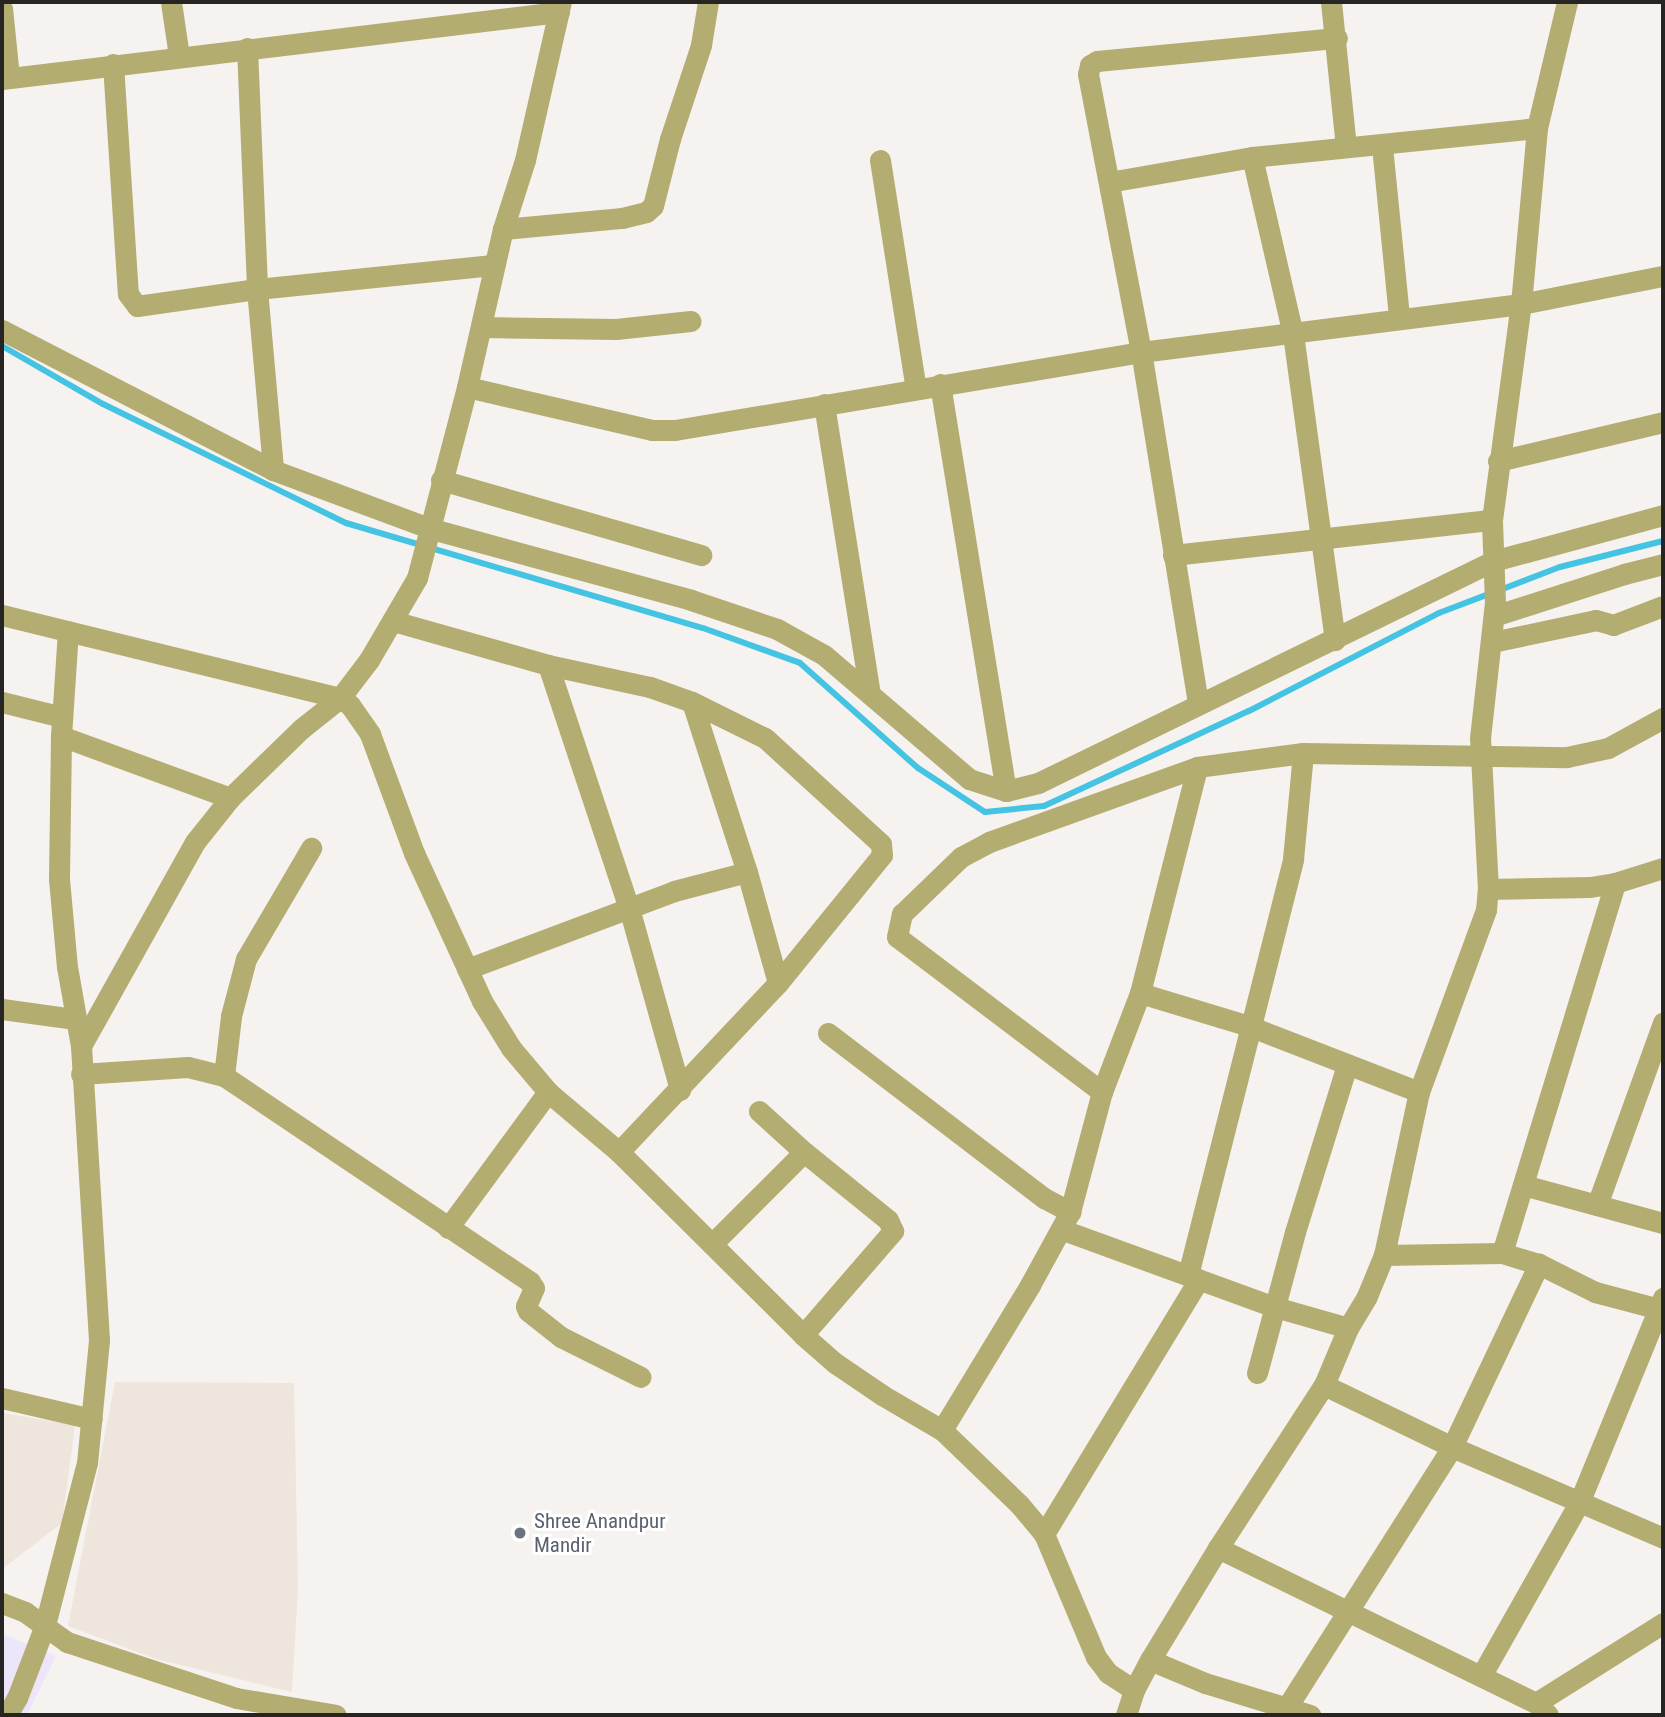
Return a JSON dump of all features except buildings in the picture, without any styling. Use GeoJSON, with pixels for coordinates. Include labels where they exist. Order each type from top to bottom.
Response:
{"type":"FeatureCollection","features":[{"type":"Feature","properties":{"kind":"street"},"geometry":{"type":"LineString","coordinates":[[171,2],[178,56]]}},
{"type":"Feature","properties":{"kind":"street"},"geometry":{"type":"LineString","coordinates":[[503,229],[622,218],[646,212],[653,206],[670,139],[701,45],[708,2]]}},
{"type":"Feature","properties":{"kind":"street"},"geometry":{"type":"LineString","coordinates":[[1331,2],[1337,38],[1346,146]]}},
{"type":"Feature","properties":{"kind":"street"},"geometry":{"type":"LineString","coordinates":[[1126,1715],[1134,1690],[1150,1660],[1218,1548],[1324,1385],[1348,1328],[1367,1296],[1384,1255],[1419,1092],[1481,927],[1488,889],[1481,718],[1495,610],[1492,520],[1521,304],[1536,128],[1567,2]]}},
{"type":"Feature","properties":{"kind":"street"},"geometry":{"type":"LineString","coordinates":[[2,8],[5,78],[560,7],[525,160],[503,229],[482,327],[417,578],[393,621],[340,698],[301,729],[230,799],[195,842],[81,1046]]}},
{"type":"Feature","properties":{"kind":"street"},"geometry":{"type":"LineString","coordinates":[[1198,703],[1141,352],[1087,74],[1090,65],[1097,61],[1337,38]]}},
{"type":"Feature","properties":{"kind":"street"},"geometry":{"type":"LineString","coordinates":[[247,48],[257,289],[274,470]]}},
{"type":"Feature","properties":{"kind":"street"},"geometry":{"type":"LineString","coordinates":[[113,64],[130,300],[137,306],[145,307],[257,289],[494,265]]}},
{"type":"Feature","properties":{"kind":"street"},"geometry":{"type":"LineString","coordinates":[[1108,182],[1252,157],[1346,146],[1382,146],[1536,128]]}},
{"type":"Feature","properties":{"kind":"street"},"geometry":{"type":"LineString","coordinates":[[1382,146],[1399,317]]}},
{"type":"Feature","properties":{"kind":"street"},"geometry":{"type":"LineString","coordinates":[[1252,157],[1293,334],[1335,640]]}},
{"type":"Feature","properties":{"kind":"street"},"geometry":{"type":"LineString","coordinates":[[880,160],[916,389]]}},
{"type":"Feature","properties":{"kind":"street"},"geometry":{"type":"LineString","coordinates":[[467,387],[652,430],[675,430],[1141,352],[1293,334],[1399,317],[1521,304],[1663,276]]}},
{"type":"Feature","properties":{"kind":"street"},"geometry":{"type":"LineString","coordinates":[[482,327],[616,329],[691,321]]}},
{"type":"Feature","properties":{"kind":"street"},"geometry":{"type":"LineString","coordinates":[[3,325],[274,470],[430,535],[748,618],[777,629],[824,655],[969,779],[1006,791],[1038,783],[1198,703],[1494,569],[1663,515]]}},
{"type":"Feature","properties":{"kind":"street"},"geometry":{"type":"LineString","coordinates":[[940,384],[1006,791]]}},
{"type":"Feature","properties":{"kind":"street"},"geometry":{"type":"LineString","coordinates":[[824,404],[870,693]]}},
{"type":"Feature","properties":{"kind":"street"},"geometry":{"type":"LineString","coordinates":[[1498,461],[1663,422]]}},
{"type":"Feature","properties":{"kind":"street"},"geometry":{"type":"LineString","coordinates":[[442,480],[701,555]]}},
{"type":"Feature","properties":{"kind":"street"},"geometry":{"type":"LineString","coordinates":[[1173,555],[1492,520]]}},
{"type":"Feature","properties":{"kind":"street"},"geometry":{"type":"LineString","coordinates":[[1495,610],[1663,564]]}},
{"type":"Feature","properties":{"kind":"street"},"geometry":{"type":"LineString","coordinates":[[1492,642],[1596,620],[1613,625],[1663,606]]}},
{"type":"Feature","properties":{"kind":"street"},"geometry":{"type":"LineString","coordinates":[[2,615],[340,698],[362,718],[414,853],[482,1001],[512,1048],[548,1092],[620,1152],[803,1335],[844,1370],[942,1430],[1011,1495],[1044,1534],[1097,1657],[1108,1673],[1134,1690]]}},
{"type":"Feature","properties":{"kind":"street"},"geometry":{"type":"LineString","coordinates":[[393,621],[548,665],[650,687],[692,702],[765,738],[881,844],[883,855],[778,983],[620,1152]]}},
{"type":"Feature","properties":{"kind":"street"},"geometry":{"type":"LineString","coordinates":[[7,1715],[17,1698],[45,1625],[87,1464],[99,1340],[81,1046],[75,1019],[59,879],[62,726],[68,631]]}},
{"type":"Feature","properties":{"kind":"street"},"geometry":{"type":"LineString","coordinates":[[548,665],[629,908],[680,1090]]}},
{"type":"Feature","properties":{"kind":"street"},"geometry":{"type":"LineString","coordinates":[[2,702],[230,799]]}},
{"type":"Feature","properties":{"kind":"street"},"geometry":{"type":"LineString","coordinates":[[692,702],[747,872],[778,983]]}},
{"type":"Feature","properties":{"kind":"street"},"geometry":{"type":"LineString","coordinates":[[1102,1092],[897,937],[898,921],[961,857],[977,847],[1197,767],[1303,753],[1585,754],[1608,748],[1663,718]]}},
{"type":"Feature","properties":{"kind":"street"},"geometry":{"type":"LineString","coordinates":[[1044,1534],[1193,1277],[1249,1026],[1293,859],[1303,753]]}},
{"type":"Feature","properties":{"kind":"street"},"geometry":{"type":"LineString","coordinates":[[942,1430],[1066,1221],[1102,1092],[1140,993],[1197,767]]}},
{"type":"Feature","properties":{"kind":"street"},"geometry":{"type":"LineString","coordinates":[[223,1076],[231,1016],[246,959],[311,848]]}},
{"type":"Feature","properties":{"kind":"street"},"geometry":{"type":"LineString","coordinates":[[1488,889],[1615,883],[1663,868]]}},
{"type":"Feature","properties":{"kind":"street"},"geometry":{"type":"LineString","coordinates":[[467,969],[629,908],[747,872]]}},
{"type":"Feature","properties":{"kind":"street"},"geometry":{"type":"LineString","coordinates":[[1502,1253],[1615,883]]}},
{"type":"Feature","properties":{"kind":"street"},"geometry":{"type":"LineString","coordinates":[[1140,993],[1249,1026],[1419,1092]]}},
{"type":"Feature","properties":{"kind":"street"},"geometry":{"type":"LineString","coordinates":[[2,1009],[75,1019]]}},
{"type":"Feature","properties":{"kind":"street"},"geometry":{"type":"LineString","coordinates":[[1597,1205],[1663,1023]]}},
{"type":"Feature","properties":{"kind":"street"},"geometry":{"type":"LineString","coordinates":[[828,1033],[1044,1198],[1066,1221],[1193,1277],[1275,1307],[1348,1328]]}},
{"type":"Feature","properties":{"kind":"street"},"geometry":{"type":"LineString","coordinates":[[1258,1373],[1347,1065]]}},
{"type":"Feature","properties":{"kind":"street"},"geometry":{"type":"LineString","coordinates":[[81,1074],[188,1067],[223,1076],[530,1282],[534,1288],[526,1308],[535,1318],[573,1344],[641,1377]]}},
{"type":"Feature","properties":{"kind":"street"},"geometry":{"type":"LineString","coordinates":[[448,1228],[548,1092]]}},
{"type":"Feature","properties":{"kind":"street"},"geometry":{"type":"LineString","coordinates":[[759,1111],[804,1152],[888,1220],[893,1231],[803,1335]]}},
{"type":"Feature","properties":{"kind":"street"},"geometry":{"type":"LineString","coordinates":[[712,1244],[804,1152]]}},
{"type":"Feature","properties":{"kind":"street"},"geometry":{"type":"LineString","coordinates":[[1523,1185],[1663,1223]]}},
{"type":"Feature","properties":{"kind":"street"},"geometry":{"type":"LineString","coordinates":[[1384,1255],[1502,1253],[1539,1264],[1595,1292],[1661,1303],[1579,1503],[1481,1676]]}},
{"type":"Feature","properties":{"kind":"street"},"geometry":{"type":"LineString","coordinates":[[1283,1712],[1350,1612],[1452,1447],[1539,1264]]}},
{"type":"Feature","properties":{"kind":"street"},"geometry":{"type":"LineString","coordinates":[[1324,1385],[1452,1447],[1663,1538]]}},
{"type":"Feature","properties":{"kind":"street"},"geometry":{"type":"LineString","coordinates":[[2,1398],[92,1419]]}},
{"type":"Feature","properties":{"kind":"street"},"geometry":{"type":"LineString","coordinates":[[1218,1548],[1481,1676],[1542,1709],[1663,1622]]}},
{"type":"Feature","properties":{"kind":"street"},"geometry":{"type":"LineString","coordinates":[[2,1603],[25,1612],[67,1642],[236,1698],[337,1715]]}},
{"type":"Feature","properties":{"kind":"street"},"geometry":{"type":"LineString","coordinates":[[1150,1660],[1283,1712],[1310,1715]]}},
{"type":"Feature","properties":{"kind":"shaded area"},"geometry":{"type":"Polygon","coordinates":[[[115,1382],[294,1383],[298,1588],[292,1692],[156,1659],[68,1626],[115,1382]]]}},
{"type":"Feature","properties":{"kind":"shaded area"},"geometry":{"type":"Polygon","coordinates":[[[2,1413],[75,1425],[62,1523],[2,1569],[2,1413]]]}},
{"type":"Feature","properties":{"kind":"shaded area"},"geometry":{"type":"Polygon","coordinates":[[[2,1634],[56,1656],[27,1715],[2,1715],[2,1634]]]}},
{"type":"Feature","properties":{"kind":"waterway"},"geometry":{"type":"LineString","coordinates":[[2,346],[103,404],[346,523],[703,628],[800,663],[918,768],[985,812],[1044,806],[1249,711],[1439,613],[1489,594]]}},
{"type":"Feature","properties":{"kind":"waterway"},"geometry":{"type":"LineString","coordinates":[[1500,590],[1560,567],[1663,541]]}},
{"type":"Feature","properties":{"kind":"place","name":"Shree Anandpur Mandir"},"geometry":{"type":"Point","coordinates":[520,1533]}}]}
